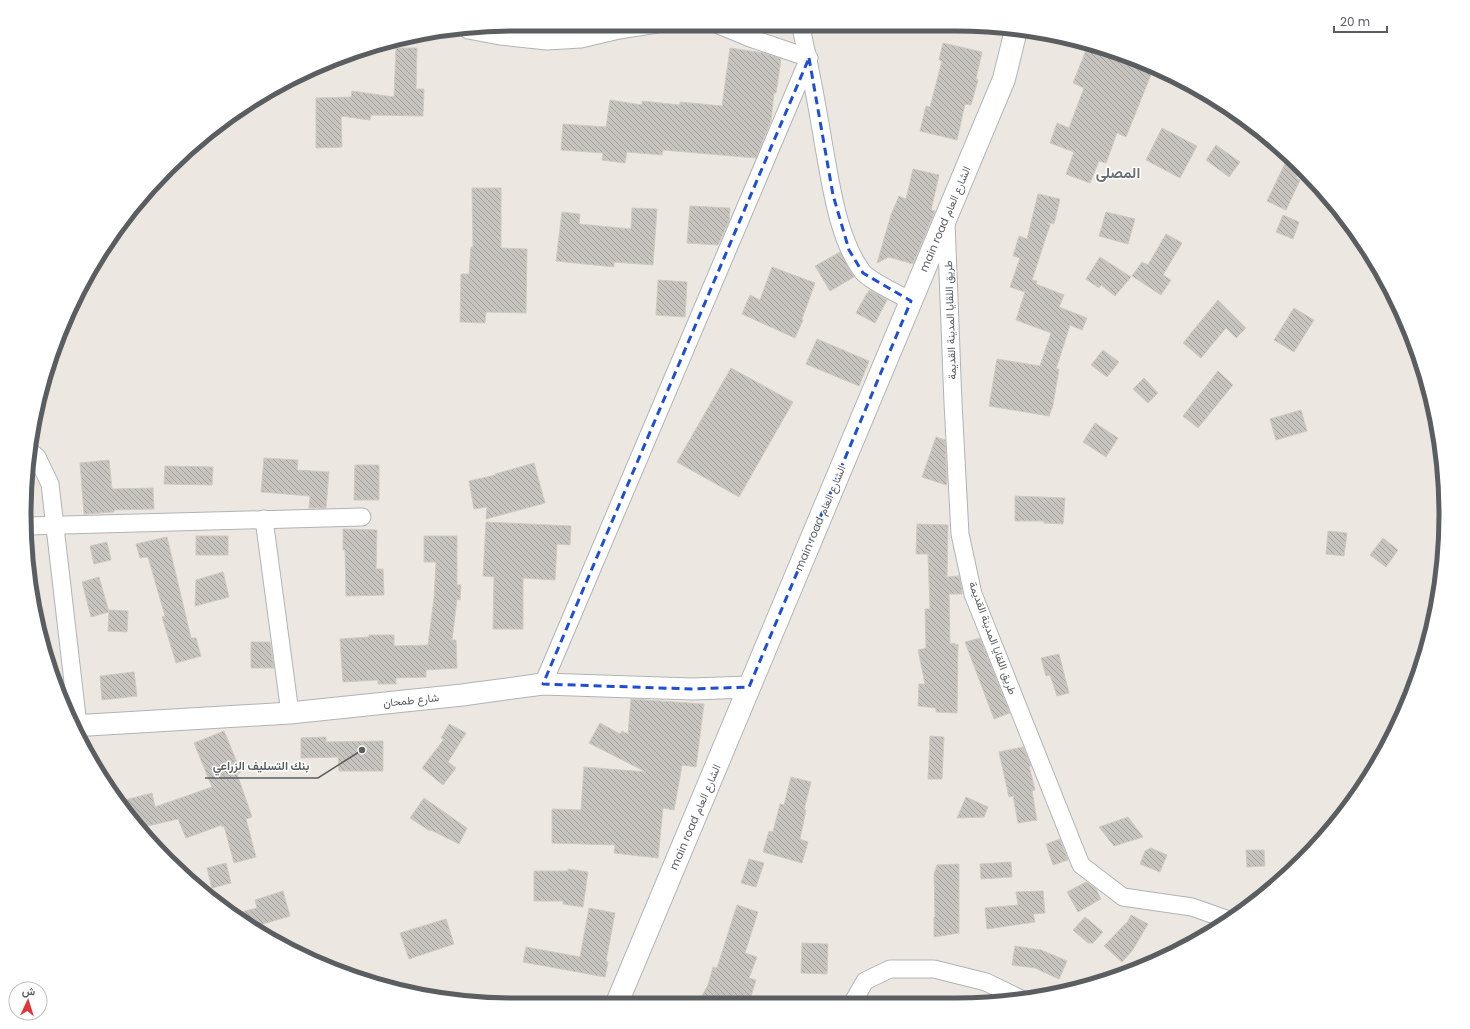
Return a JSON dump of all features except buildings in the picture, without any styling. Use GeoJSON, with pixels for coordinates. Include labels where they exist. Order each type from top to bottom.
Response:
{"type":"FeatureCollection","features":[{"type":"Feature","properties":{"kind":"main road","name":"main road الشارع العام"},"geometry":{"type":"LineString","coordinates":[[619,998],[1004,79],[1015,35]]}},
{"type":"Feature","properties":{"kind":"street"},"geometry":{"type":"LineString","coordinates":[[480,32],[547,42],[581,39],[615,31]]}},
{"type":"Feature","properties":{"kind":"street"},"geometry":{"type":"LineString","coordinates":[[733,31],[809,58]]}},
{"type":"Feature","properties":{"kind":"street"},"geometry":{"type":"LineString","coordinates":[[802,31],[809,58],[833,195],[848,250],[862,273],[911,301]]}},
{"type":"Feature","properties":{"kind":"street"},"geometry":{"type":"LineString","coordinates":[[543,684],[809,58]]}},
{"type":"Feature","properties":{"kind":"street","name":"طريق اللقايا المدينة القديمة"},"geometry":{"type":"LineString","coordinates":[[946,218],[960,534],[974,594],[1081,865],[1123,897],[1192,907],[1223,918]]}},
{"type":"Feature","properties":{"kind":"street"},"geometry":{"type":"LineString","coordinates":[[35,455],[37,457],[50,484],[74,712]]}},
{"type":"Feature","properties":{"kind":"street"},"geometry":{"type":"LineString","coordinates":[[31,526],[362,517]]}},
{"type":"Feature","properties":{"kind":"street"},"geometry":{"type":"LineString","coordinates":[[264,519],[290,713]]}},
{"type":"Feature","properties":{"kind":"street","name":"شارع طمحان"},"geometry":{"type":"LineString","coordinates":[[79,725],[290,713],[543,684],[692,689],[749,687]]}},
{"type":"Feature","properties":{"kind":"street"},"geometry":{"type":"LineString","coordinates":[[855,998],[865,981],[890,969],[934,969],[986,982],[1011,995]]}},
{"type":"Feature","properties":{"kind":"highlighted area"},"geometry":{"type":"Polygon","coordinates":[[[809,58],[833,195],[849,250],[863,273],[911,301],[749,687],[692,689],[543,684],[809,58]]]}},
{"type":"Feature","properties":{"kind":"place","name":"بنك التسليف الزراعي"},"geometry":{"type":"Point","coordinates":[362,750]}},
{"type":"Feature","properties":{"kind":"district","name":"المصلى"},"geometry":{"type":"Point","coordinates":[1118,172]}}]}
